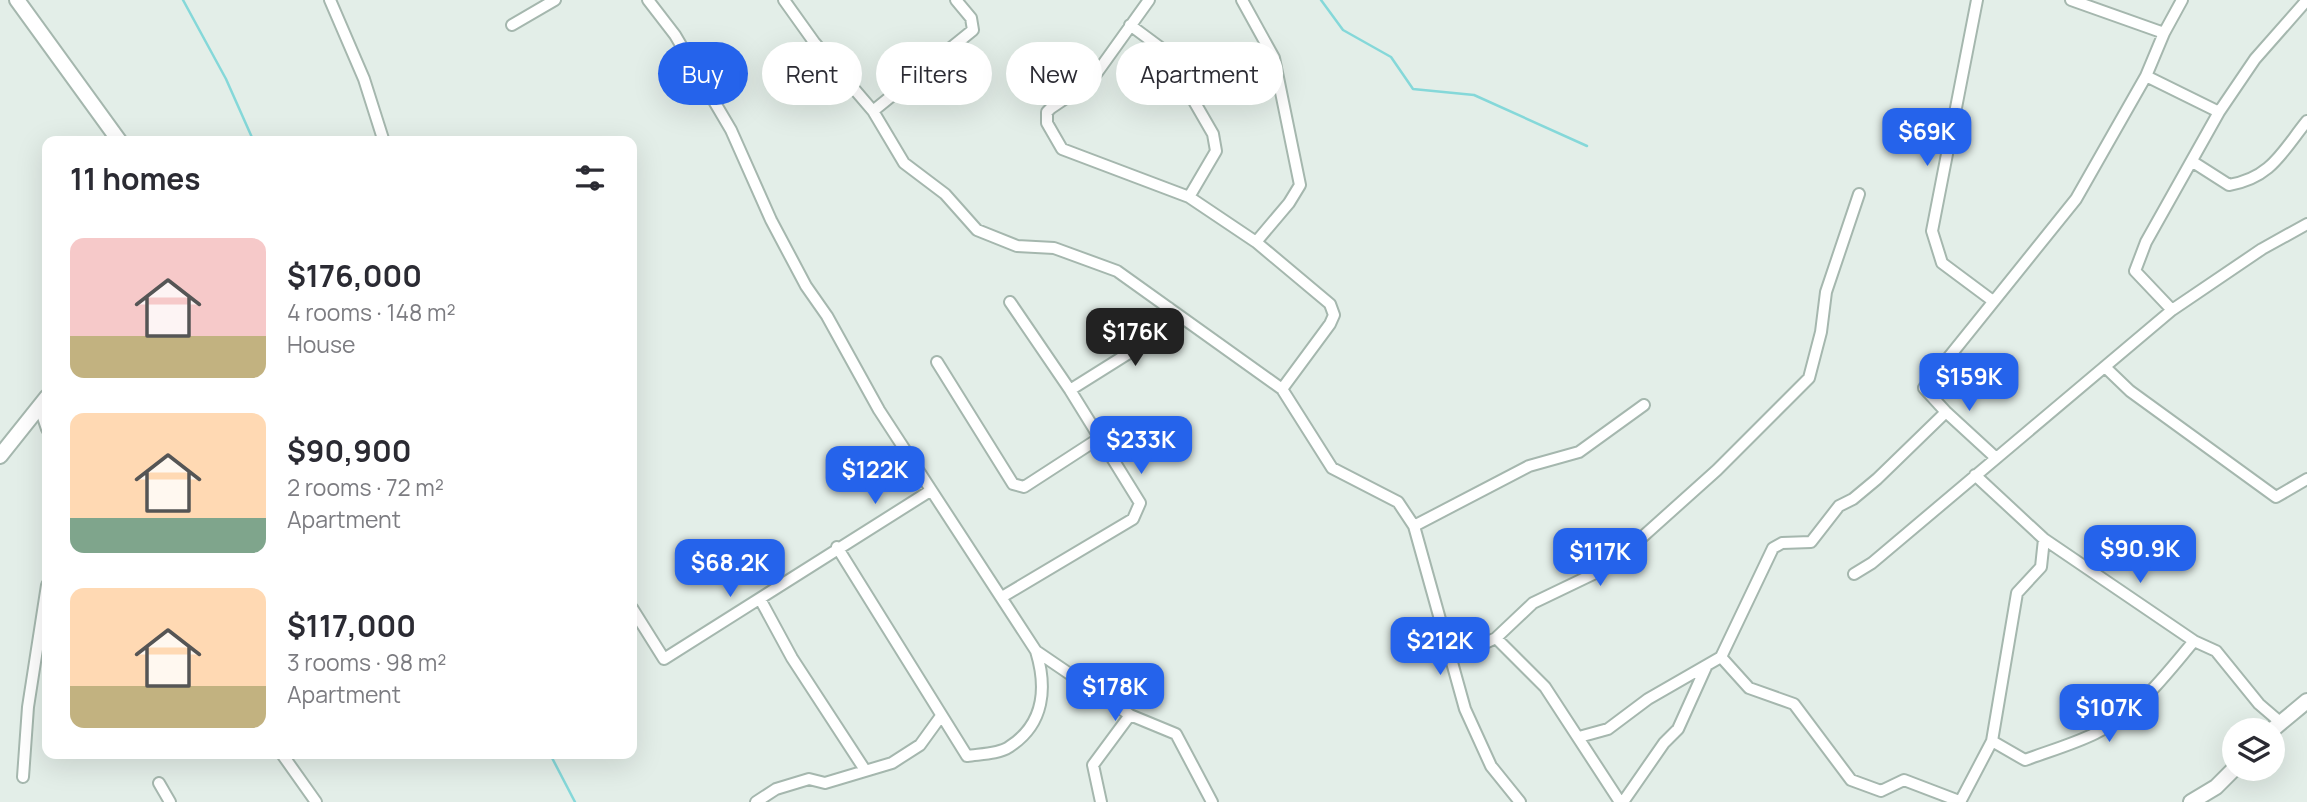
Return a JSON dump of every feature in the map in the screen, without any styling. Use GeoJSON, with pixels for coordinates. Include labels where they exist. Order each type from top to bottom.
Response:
{"type":"FeatureCollection","features":[{"type":"Feature","properties":{"kind":"street"},"geometry":{"type":"LineString","coordinates":[[17,0],[116,136]]}},
{"type":"Feature","properties":{"kind":"street"},"geometry":{"type":"LineString","coordinates":[[330,0],[364,79],[382,136]]}},
{"type":"Feature","properties":{"kind":"street"},"geometry":{"type":"LineString","coordinates":[[512,24],[555,0]]}},
{"type":"Feature","properties":{"kind":"street"},"geometry":{"type":"LineString","coordinates":[[648,0],[675,35],[731,130],[771,220],[864,386],[1036,650],[1045,680],[1039,706],[1028,729],[1007,748],[967,756],[837,547]]}},
{"type":"Feature","properties":{"kind":"street"},"geometry":{"type":"LineString","coordinates":[[784,0],[873,111],[904,163],[945,194],[977,230],[1017,246],[1054,248],[1117,271],[1282,389],[1332,468],[1398,502],[1413,526],[1465,709],[1491,766],[1520,802]]}},
{"type":"Feature","properties":{"kind":"street"},"geometry":{"type":"LineString","coordinates":[[873,111],[973,30],[971,18],[956,0]]}},
{"type":"Feature","properties":{"kind":"street"},"geometry":{"type":"LineString","coordinates":[[1149,0],[1091,82],[1051,108],[1047,112],[1046,123],[1062,149],[1189,197],[1256,242],[1330,304],[1334,315],[1282,389]]}},
{"type":"Feature","properties":{"kind":"street"},"geometry":{"type":"LineString","coordinates":[[1242,0],[1274,58],[1300,185],[1289,203],[1256,242]]}},
{"type":"Feature","properties":{"kind":"street"},"geometry":{"type":"LineString","coordinates":[[1977,0],[1931,231],[1942,263],[1993,301]]}},
{"type":"Feature","properties":{"kind":"street"},"geometry":{"type":"LineString","coordinates":[[2071,0],[2164,33]]}},
{"type":"Feature","properties":{"kind":"street"},"geometry":{"type":"LineString","coordinates":[[1996,457],[1945,412],[1924,388],[2077,198],[2146,76],[2164,33],[2182,0]]}},
{"type":"Feature","properties":{"kind":"street"},"geometry":{"type":"LineString","coordinates":[[2172,310],[2135,271],[2146,242],[2219,112],[2255,59],[2307,1]]}},
{"type":"Feature","properties":{"kind":"street"},"geometry":{"type":"LineString","coordinates":[[1130,25],[1165,51],[1213,134],[1216,151],[1189,197]]}},
{"type":"Feature","properties":{"kind":"street"},"geometry":{"type":"LineString","coordinates":[[2146,76],[2219,112]]}},
{"type":"Feature","properties":{"kind":"street"},"geometry":{"type":"LineString","coordinates":[[2193,162],[2229,185],[2250,181],[2268,169],[2307,121]]}},
{"type":"Feature","properties":{"kind":"street"},"geometry":{"type":"LineString","coordinates":[[1451,659],[1496,638],[1533,603],[1610,566],[1717,470],[1809,378],[1821,332],[1826,292],[1859,194]]}},
{"type":"Feature","properties":{"kind":"street"},"geometry":{"type":"LineString","coordinates":[[1854,574],[2172,310],[2262,249],[2307,224]]}},
{"type":"Feature","properties":{"kind":"street"},"geometry":{"type":"LineString","coordinates":[[1002,597],[1133,519],[1140,503],[1070,390],[1010,302]]}},
{"type":"Feature","properties":{"kind":"street"},"geometry":{"type":"LineString","coordinates":[[1070,390],[1129,353],[1169,308]]}},
{"type":"Feature","properties":{"kind":"street"},"geometry":{"type":"LineString","coordinates":[[937,362],[1013,484],[1024,487],[1098,439]]}},
{"type":"Feature","properties":{"kind":"street"},"geometry":{"type":"LineString","coordinates":[[2105,367],[2130,391],[2276,497],[2307,479]]}},
{"type":"Feature","properties":{"kind":"street"},"geometry":{"type":"LineString","coordinates":[[0,456],[42,402]]}},
{"type":"Feature","properties":{"kind":"street"},"geometry":{"type":"LineString","coordinates":[[1413,526],[1529,466],[1579,452],[1644,405]]}},
{"type":"Feature","properties":{"kind":"street"},"geometry":{"type":"LineString","coordinates":[[1579,737],[1608,729],[1648,699],[1721,657],[1773,548],[1782,543],[1811,542],[1839,506],[1853,499],[1877,479],[1945,412]]}},
{"type":"Feature","properties":{"kind":"street"},"geometry":{"type":"LineString","coordinates":[[1975,475],[2045,539],[2194,641],[2216,651],[2270,718]]}},
{"type":"Feature","properties":{"kind":"street"},"geometry":{"type":"LineString","coordinates":[[637,616],[664,659],[837,547],[930,491]]}},
{"type":"Feature","properties":{"kind":"street"},"geometry":{"type":"LineString","coordinates":[[1721,657],[1749,688],[1794,704],[1851,780],[1881,791],[1904,780],[1960,802],[1992,741],[2017,593],[2041,567],[2045,539]]}},
{"type":"Feature","properties":{"kind":"street"},"geometry":{"type":"LineString","coordinates":[[760,599],[792,658],[865,770]]}},
{"type":"Feature","properties":{"kind":"street"},"geometry":{"type":"LineString","coordinates":[[23,776],[27,717],[42,618]]}},
{"type":"Feature","properties":{"kind":"street"},"geometry":{"type":"LineString","coordinates":[[1496,638],[1545,687],[1622,802],[1664,743],[1678,729],[1706,667]]}},
{"type":"Feature","properties":{"kind":"street"},"geometry":{"type":"LineString","coordinates":[[1992,741],[2025,760],[2097,733],[2119,720],[2150,692],[2194,641]]}},
{"type":"Feature","properties":{"kind":"street"},"geometry":{"type":"LineString","coordinates":[[1036,650],[1130,715],[1176,734],[1212,802]]}},
{"type":"Feature","properties":{"kind":"street"},"geometry":{"type":"LineString","coordinates":[[2285,719],[2307,701]]}},
{"type":"Feature","properties":{"kind":"street"},"geometry":{"type":"LineString","coordinates":[[1101,802],[1093,765],[1130,715]]}},
{"type":"Feature","properties":{"kind":"street"},"geometry":{"type":"LineString","coordinates":[[756,802],[776,789],[809,779],[825,783],[892,763],[920,745],[941,716]]}},
{"type":"Feature","properties":{"kind":"street"},"geometry":{"type":"LineString","coordinates":[[286,759],[316,802]]}},
{"type":"Feature","properties":{"kind":"street"},"geometry":{"type":"LineString","coordinates":[[2191,802],[2222,780]]}},
{"type":"Feature","properties":{"kind":"street"},"geometry":{"type":"LineString","coordinates":[[159,783],[170,802]]}},
{"type":"Feature","properties":{"kind":"waterway"},"geometry":{"type":"LineString","coordinates":[[183,0],[226,79],[251,136]]}},
{"type":"Feature","properties":{"kind":"waterway"},"geometry":{"type":"LineString","coordinates":[[1321,0],[1343,30],[1391,57],[1413,89],[1474,95],[1587,146]]}},
{"type":"Feature","properties":{"kind":"waterway"},"geometry":{"type":"LineString","coordinates":[[553,759],[575,802]]}}]}
